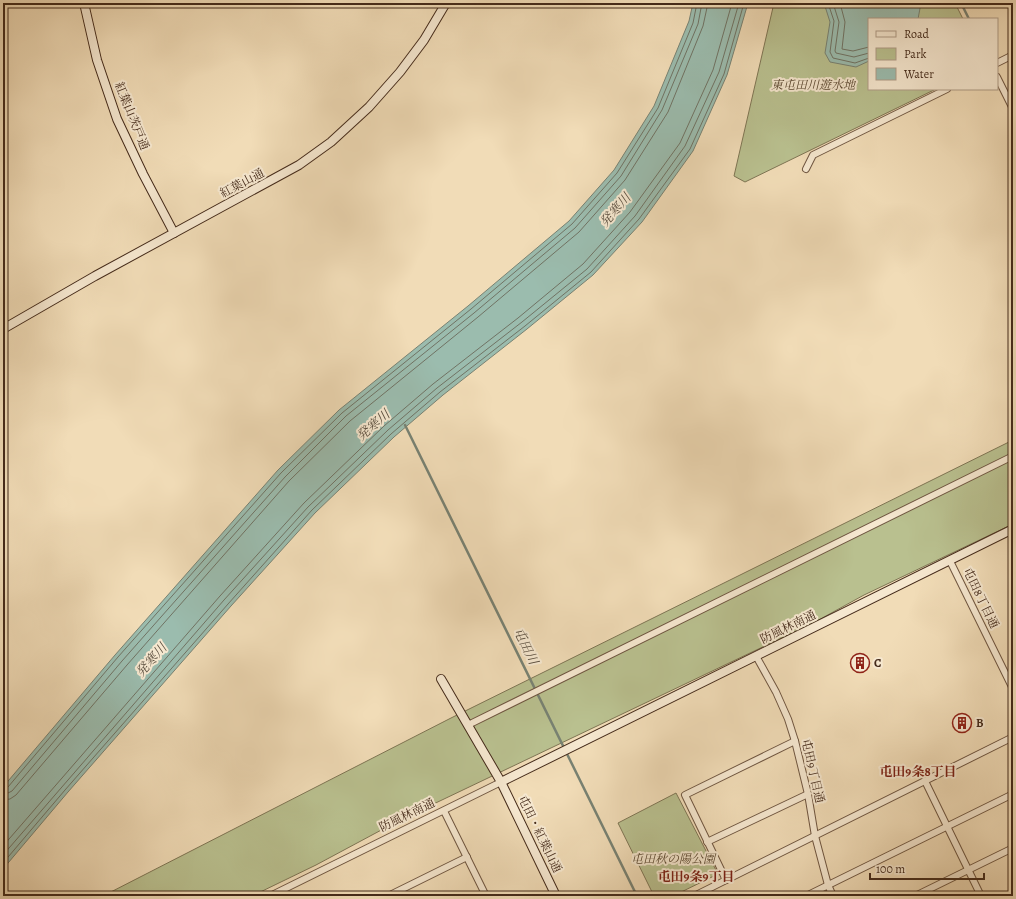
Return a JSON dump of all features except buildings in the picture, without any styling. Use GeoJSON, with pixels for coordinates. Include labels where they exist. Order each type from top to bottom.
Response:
{"type":"FeatureCollection","features":[{"type":"Feature","properties":{"kind":"street","name":"紅葉山茨戸通"},"geometry":{"type":"LineString","coordinates":[[84,3],[97,60],[117,119],[143,174],[174,233]]}},
{"type":"Feature","properties":{"kind":"street","name":"紅葉山通"},"geometry":{"type":"LineString","coordinates":[[3,329],[95,276],[299,165],[332,142],[369,107],[400,72],[424,40],[446,3]]}},
{"type":"Feature","properties":{"kind":"street"},"geometry":{"type":"LineString","coordinates":[[998,62],[1013,55]]}},
{"type":"Feature","properties":{"kind":"street"},"geometry":{"type":"LineString","coordinates":[[998,79],[1013,110]]}},
{"type":"Feature","properties":{"kind":"street"},"geometry":{"type":"LineString","coordinates":[[806,169],[813,155],[945,90]]}},
{"type":"Feature","properties":{"kind":"street"},"geometry":{"type":"LineString","coordinates":[[468,725],[1013,456]]}},
{"type":"Feature","properties":{"kind":"street","name":"防風林南通"},"geometry":{"type":"LineString","coordinates":[[270,896],[1013,529]]}},
{"type":"Feature","properties":{"kind":"street","name":"屯田8丁目通"},"geometry":{"type":"LineString","coordinates":[[950,561],[1013,689]]}},
{"type":"Feature","properties":{"kind":"street","name":"屯田9丁目通"},"geometry":{"type":"LineString","coordinates":[[756,656],[776,692],[795,741],[808,794],[815,836],[828,885],[833,896]]}},
{"type":"Feature","properties":{"kind":"street","name":"屯田・紅葉山通"},"geometry":{"type":"LineString","coordinates":[[441,680],[501,782],[556,896]]}},
{"type":"Feature","properties":{"kind":"street"},"geometry":{"type":"LineString","coordinates":[[694,896],[1013,737]]}},
{"type":"Feature","properties":{"kind":"street"},"geometry":{"type":"LineString","coordinates":[[726,880],[685,795],[795,741]]}},
{"type":"Feature","properties":{"kind":"street"},"geometry":{"type":"LineString","coordinates":[[925,781],[982,896]]}},
{"type":"Feature","properties":{"kind":"street"},"geometry":{"type":"LineString","coordinates":[[707,842],[808,794]]}},
{"type":"Feature","properties":{"kind":"street"},"geometry":{"type":"LineString","coordinates":[[806,896],[1013,794]]}},
{"type":"Feature","properties":{"kind":"street"},"geometry":{"type":"LineString","coordinates":[[444,811],[486,896]]}},
{"type":"Feature","properties":{"kind":"street"},"geometry":{"type":"LineString","coordinates":[[915,896],[1013,848]]}},
{"type":"Feature","properties":{"kind":"street"},"geometry":{"type":"LineString","coordinates":[[388,896],[467,857]]}},
{"type":"Feature","properties":{"kind":"street"},"geometry":{"type":"LineString","coordinates":[[707,889],[711,896]]}},
{"type":"Feature","properties":{"kind":"green space","name":"東屯田川遊水地"},"geometry":{"type":"Polygon","coordinates":[[[774,3],[955,3],[962,18],[868,18],[868,90],[934,90],[745,182],[734,176],[774,3]]]}},
{"type":"Feature","properties":{"kind":"green space"},"geometry":{"type":"Polygon","coordinates":[[[1013,440],[1013,524],[864,595],[815,622],[400,820],[316,865],[252,896],[103,896],[451,718],[1013,440]]]}},
{"type":"Feature","properties":{"kind":"green space","name":"屯田秋の陽公園"},"geometry":{"type":"Polygon","coordinates":[[[676,793],[718,874],[673,896],[654,896],[618,823],[676,793]]]}},
{"type":"Feature","properties":{"kind":"water","name":"発寒川"},"geometry":{"type":"Polygon","coordinates":[[[693,3],[748,3],[727,75],[693,151],[642,222],[593,275],[443,395],[394,437],[315,513],[231,606],[68,792],[3,869],[3,787],[115,655],[278,470],[339,410],[468,306],[569,221],[614,170],[654,106],[689,21],[693,3]]]}},
{"type":"Feature","properties":{"kind":"water"},"geometry":{"type":"Polygon","coordinates":[[[824,3],[921,3],[918,18],[868,18],[868,61],[856,67],[830,62],[825,53],[830,22],[824,3]]]}},
{"type":"Feature","properties":{"kind":"waterway"},"geometry":{"type":"LineString","coordinates":[[961,3],[968,18]]}},
{"type":"Feature","properties":{"kind":"waterway","name":"屯田川"},"geometry":{"type":"LineString","coordinates":[[405,425],[637,896]]}},
{"type":"Feature","properties":{"kind":"place","name":"C"},"geometry":{"type":"Point","coordinates":[860,663]}},
{"type":"Feature","properties":{"kind":"place","name":"B"},"geometry":{"type":"Point","coordinates":[962,723]}},
{"type":"Feature","properties":{"kind":"district","name":"屯田9条8丁目"},"geometry":{"type":"Point","coordinates":[918,771]}},
{"type":"Feature","properties":{"kind":"district","name":"屯田9条9丁目"},"geometry":{"type":"Point","coordinates":[696,876]}}]}
